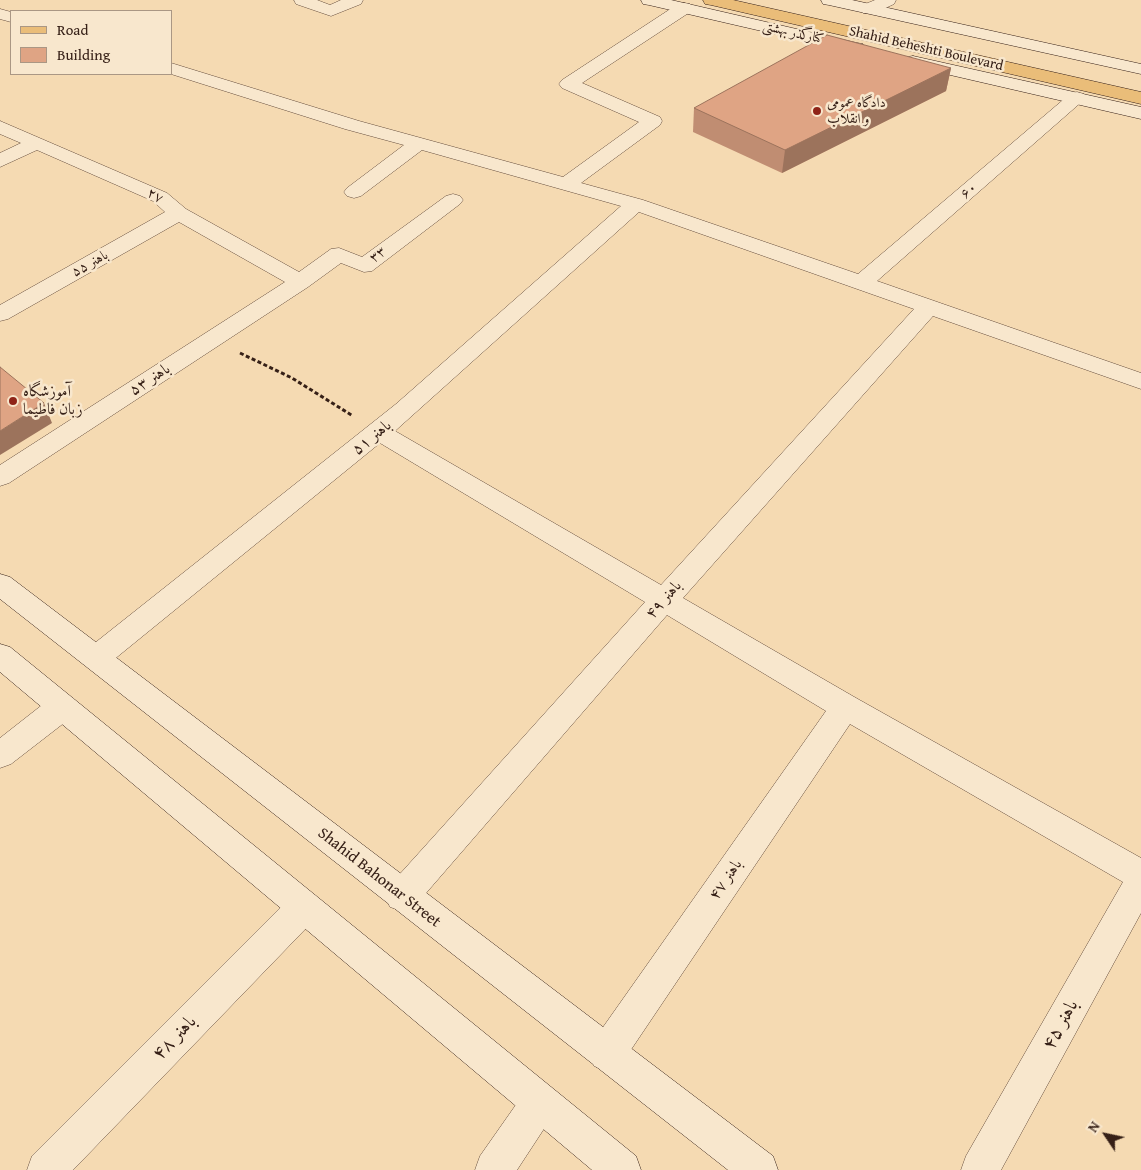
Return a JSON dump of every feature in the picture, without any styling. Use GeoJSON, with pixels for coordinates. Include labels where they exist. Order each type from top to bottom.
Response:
{"type":"FeatureCollection","features":[{"type":"Feature","properties":{"kind":"main road","name":"Shahid Beheshti Boulevard"},"geometry":{"type":"LineString","coordinates":[[711,0],[1141,98]]}},
{"type":"Feature","properties":{"kind":"main road","name":"Shahid Beheshti Boulevard"},"geometry":{"type":"LineString","coordinates":[[755,0],[1141,88]]}},
{"type":"Feature","properties":{"kind":"street"},"geometry":{"type":"LineString","coordinates":[[302,0],[331,11],[355,0]]}},
{"type":"Feature","properties":{"kind":"street","name":"کنارگذر بهشتی"},"geometry":{"type":"LineString","coordinates":[[649,0],[1141,113]]}},
{"type":"Feature","properties":{"kind":"street"},"geometry":{"type":"LineString","coordinates":[[829,0],[1139,67]]}},
{"type":"Feature","properties":{"kind":"street"},"geometry":{"type":"LineString","coordinates":[[869,9],[888,0]]}},
{"type":"Feature","properties":{"kind":"street"},"geometry":{"type":"LineString","coordinates":[[565,185],[653,121],[568,84],[684,8]]}},
{"type":"Feature","properties":{"kind":"street"},"geometry":{"type":"LineString","coordinates":[[172,68],[352,125],[636,204],[1141,381]]}},
{"type":"Feature","properties":{"kind":"street","name":"۶۰"},"geometry":{"type":"LineString","coordinates":[[861,283],[1077,98]]}},
{"type":"Feature","properties":{"kind":"street","name":"۲۷"},"geometry":{"type":"LineString","coordinates":[[0,127],[160,197],[180,213],[300,282]]}},
{"type":"Feature","properties":{"kind":"street"},"geometry":{"type":"LineString","coordinates":[[0,161],[36,143]]}},
{"type":"Feature","properties":{"kind":"street"},"geometry":{"type":"LineString","coordinates":[[354,192],[418,144]]}},
{"type":"Feature","properties":{"kind":"street","name":"۳۳"},"geometry":{"type":"LineString","coordinates":[[300,282],[339,254],[364,266],[453,200]]}},
{"type":"Feature","properties":{"kind":"street","name":"باهنر ۵۱"},"geometry":{"type":"LineString","coordinates":[[96,658],[413,404],[636,204]]}},
{"type":"Feature","properties":{"kind":"street","name":"باهنر ۵۵"},"geometry":{"type":"LineString","coordinates":[[0,314],[180,213]]}},
{"type":"Feature","properties":{"kind":"street","name":"باهنر ۵۳"},"geometry":{"type":"LineString","coordinates":[[0,477],[300,282]]}},
{"type":"Feature","properties":{"kind":"street","name":"باهنر ۴۹"},"geometry":{"type":"LineString","coordinates":[[402,896],[664,600],[929,306]]}},
{"type":"Feature","properties":{"kind":"street"},"geometry":{"type":"LineString","coordinates":[[379,432],[845,707],[1141,875]]}},
{"type":"Feature","properties":{"kind":"street","name":"Shahid Bahonar Street"},"geometry":{"type":"LineString","coordinates":[[0,584],[759,1170]]}},
{"type":"Feature","properties":{"kind":"street"},"geometry":{"type":"LineString","coordinates":[[0,655],[622,1170]]}},
{"type":"Feature","properties":{"kind":"street"},"geometry":{"type":"LineString","coordinates":[[0,755],[62,707]]}},
{"type":"Feature","properties":{"kind":"street","name":"باهنر ۴۷"},"geometry":{"type":"LineString","coordinates":[[607,1053],[845,707]]}},
{"type":"Feature","properties":{"kind":"street","name":"باهنر ۴۵"},"geometry":{"type":"LineString","coordinates":[[980,1170],[1141,881]]}},
{"type":"Feature","properties":{"kind":"street","name":"باهنر ۴۸"},"geometry":{"type":"LineString","coordinates":[[46,1170],[304,907]]}},
{"type":"Feature","properties":{"kind":"street"},"geometry":{"type":"LineString","coordinates":[[494,1170],[540,1102]]}},
{"type":"Feature","properties":{"kind":"path"},"geometry":{"type":"LineString","coordinates":[[206,344],[238,352],[292,378],[379,432]]}},
{"type":"Feature","properties":{"kind":"building","name":"دادگاه عمومی و انقلاب"},"geometry":{"type":"Polygon","coordinates":[[[827,35],[951,68],[785,150],[694,108],[827,35]]]}},
{"type":"Feature","properties":{"kind":"building"},"geometry":{"type":"Polygon","coordinates":[[[0,367],[44,403],[0,431],[0,367]]]}},
{"type":"Feature","properties":{"kind":"place","name":"دادگاه عمومی و انقلاب"},"geometry":{"type":"Point","coordinates":[817,111]}},
{"type":"Feature","properties":{"kind":"place","name":"آموزشگاه زبان فاطیما"},"geometry":{"type":"Point","coordinates":[13,401]}}]}
